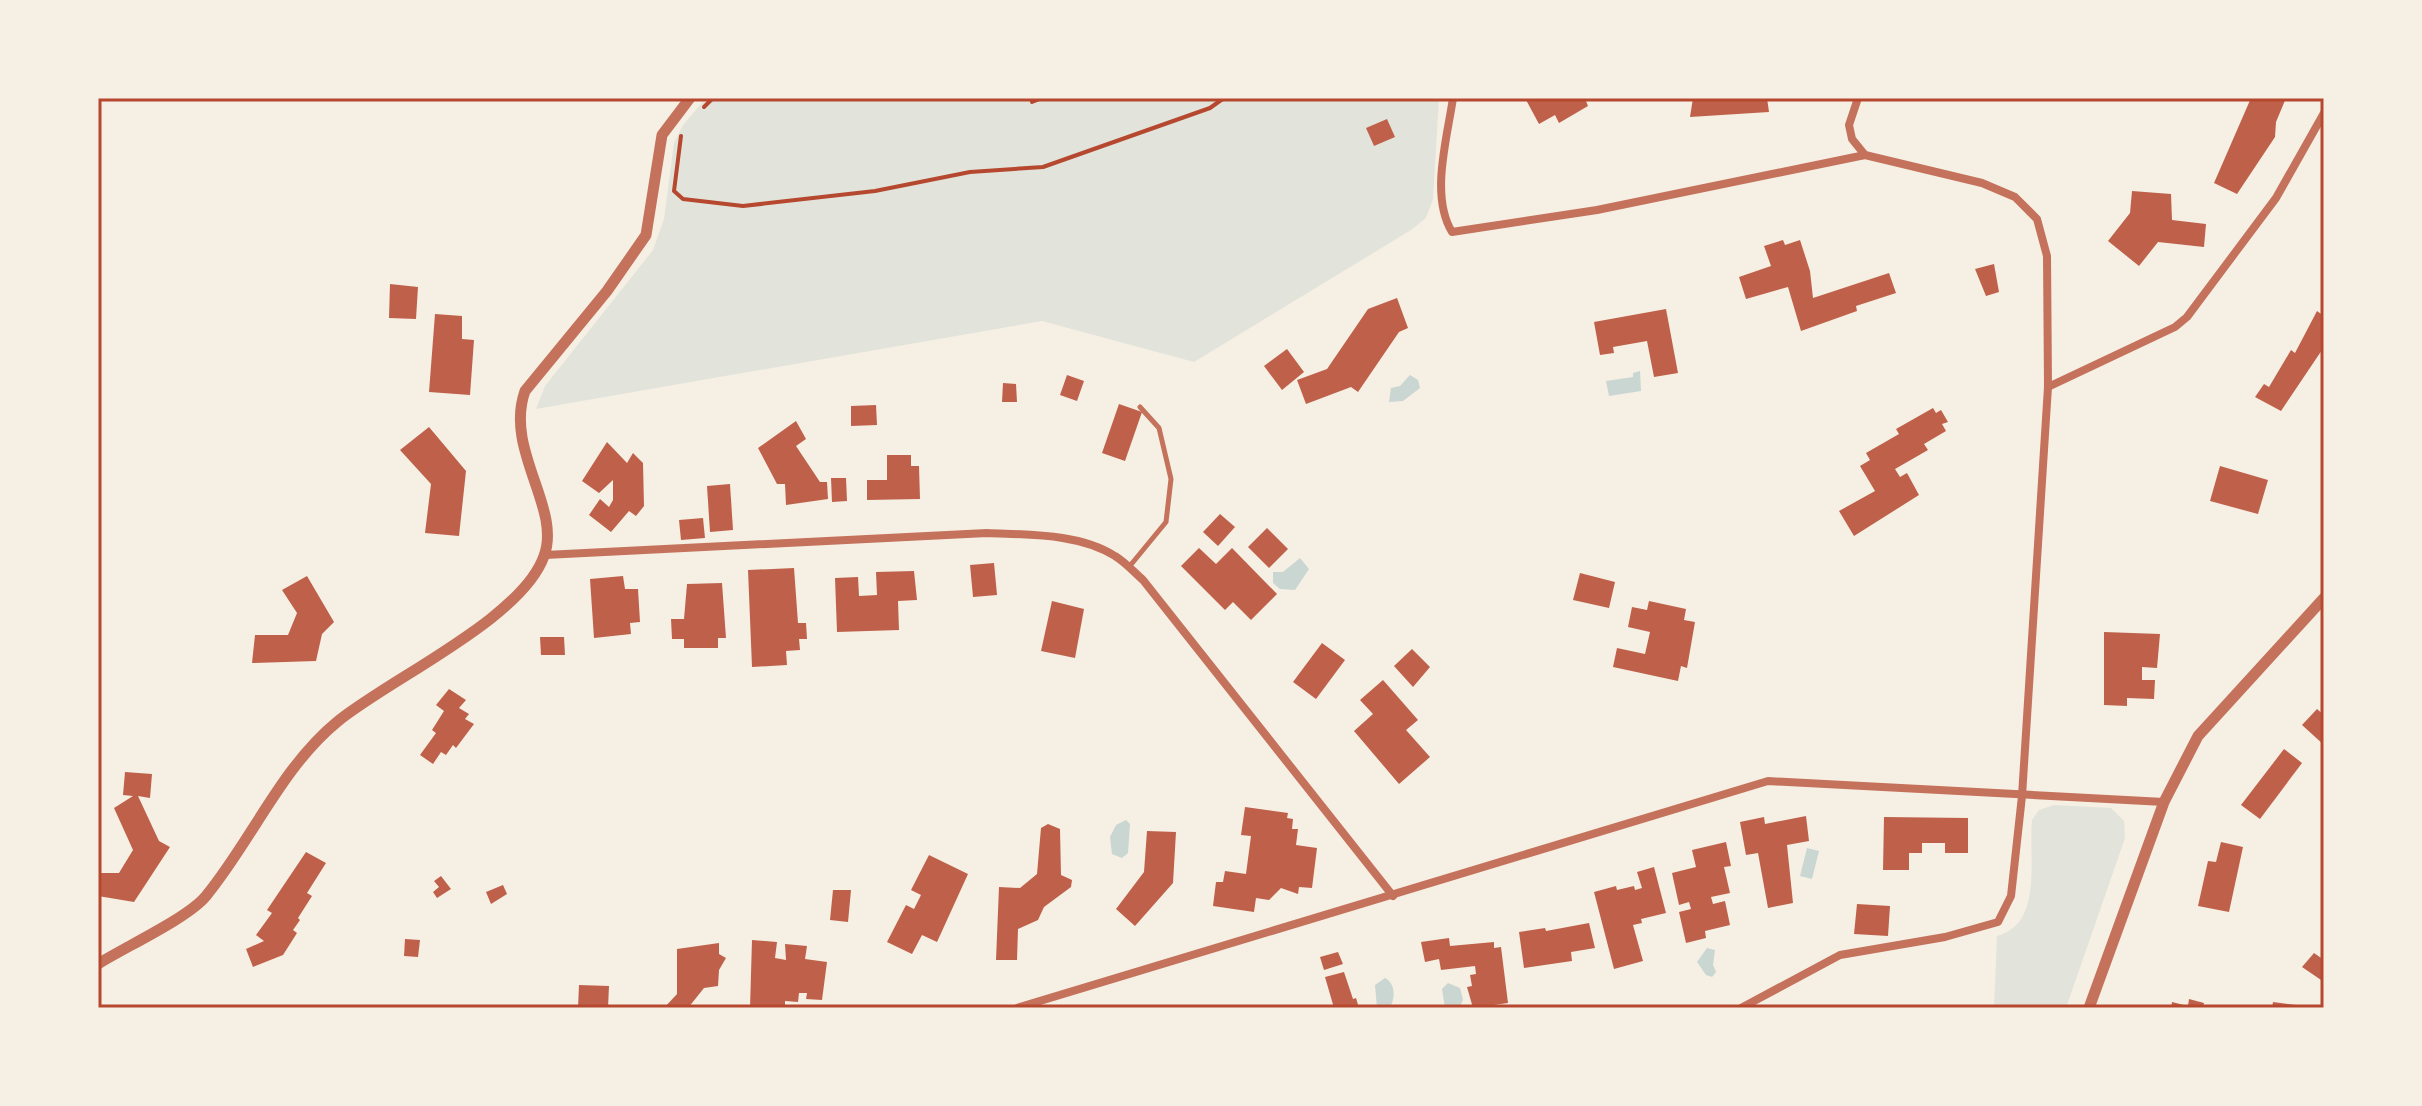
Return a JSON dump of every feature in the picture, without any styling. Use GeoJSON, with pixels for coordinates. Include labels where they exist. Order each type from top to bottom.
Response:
{"type":"FeatureCollection","features":[{"type":"Feature","properties":{"kind":"street"},"geometry":{"type":"LineString","coordinates":[[98,964],[204,898],[297,763],[329,730],[460,642],[515,595],[545,555],[544,519],[518,428],[518,409],[525,391],[607,291],[646,235],[660,143],[670,122],[690,98]]}},
{"type":"Feature","properties":{"kind":"street"},"geometry":{"type":"LineString","coordinates":[[1453,98],[1442,195],[1443,217],[1452,232],[1597,210],[1865,155],[1982,183],[2015,197],[2037,219],[2047,256],[2048,387],[2022,796],[2011,896],[1998,922],[1945,937],[1840,955],[1741,1008]]}},
{"type":"Feature","properties":{"kind":"street"},"geometry":{"type":"LineString","coordinates":[[1858,98],[1849,125],[1852,139],[1865,155]]}},
{"type":"Feature","properties":{"kind":"street"},"geometry":{"type":"LineString","coordinates":[[2048,387],[2175,327],[2187,317],[2276,198],[2324,113]]}},
{"type":"Feature","properties":{"kind":"street"},"geometry":{"type":"LineString","coordinates":[[545,555],[987,533],[1074,541],[1115,556],[1143,580],[1393,896]]}},
{"type":"Feature","properties":{"kind":"street"},"geometry":{"type":"LineString","coordinates":[[2089,1008],[2164,802],[2198,736],[2324,598]]}},
{"type":"Feature","properties":{"kind":"street"},"geometry":{"type":"LineString","coordinates":[[1017,1008],[1768,781],[2164,802]]}},
{"type":"Feature","properties":{"kind":"lane"},"geometry":{"type":"LineString","coordinates":[[1129,568],[1166,522],[1171,479],[1159,428],[1140,407]]}},
{"type":"Feature","properties":{"kind":"path"},"geometry":{"type":"LineString","coordinates":[[699,113],[713,98]]}},
{"type":"Feature","properties":{"kind":"path"},"geometry":{"type":"LineString","coordinates":[[1032,102],[1042,98]]}},
{"type":"Feature","properties":{"kind":"path"},"geometry":{"type":"LineString","coordinates":[[682,132],[674,191],[683,199],[743,206],[875,191],[970,172],[1043,167],[1210,108],[1224,98]]}},
{"type":"Feature","properties":{"kind":"shaded area"},"geometry":{"type":"Polygon","coordinates":[[[706,98],[1439,98],[1433,199],[1426,218],[1411,230],[1194,362],[1042,321],[536,409],[545,386],[653,250],[664,219],[674,143],[683,125],[706,98]]]}},
{"type":"Feature","properties":{"kind":"shaded area"},"geometry":{"type":"Polygon","coordinates":[[[1640,371],[1641,391],[1609,396],[1606,381],[1633,377],[1633,373],[1640,371]]]}},
{"type":"Feature","properties":{"kind":"shaded area"},"geometry":{"type":"Polygon","coordinates":[[[1410,375],[1418,380],[1420,388],[1403,401],[1389,402],[1391,388],[1400,386],[1410,375]]]}},
{"type":"Feature","properties":{"kind":"shaded area"},"geometry":{"type":"Polygon","coordinates":[[[1300,558],[1309,569],[1295,590],[1280,589],[1273,583],[1273,572],[1283,572],[1300,558]]]}},
{"type":"Feature","properties":{"kind":"shaded area"},"geometry":{"type":"Polygon","coordinates":[[[2054,805],[2111,808],[2124,821],[2125,838],[2066,1008],[1994,1008],[1997,936],[2012,929],[2022,918],[2031,887],[2032,820],[2039,810],[2054,805]]]}},
{"type":"Feature","properties":{"kind":"shaded area"},"geometry":{"type":"Polygon","coordinates":[[[1126,820],[1130,824],[1128,853],[1122,858],[1112,854],[1110,837],[1116,825],[1126,820]]]}},
{"type":"Feature","properties":{"kind":"shaded area"},"geometry":{"type":"Polygon","coordinates":[[[1807,848],[1819,851],[1812,879],[1800,876],[1807,848]]]}},
{"type":"Feature","properties":{"kind":"shaded area"},"geometry":{"type":"Polygon","coordinates":[[[1707,948],[1715,950],[1713,965],[1716,972],[1712,977],[1706,975],[1697,962],[1707,948]]]}},
{"type":"Feature","properties":{"kind":"shaded area"},"geometry":{"type":"Polygon","coordinates":[[[1385,978],[1393,987],[1393,1000],[1390,1008],[1377,1008],[1375,985],[1385,978]]]}},
{"type":"Feature","properties":{"kind":"shaded area"},"geometry":{"type":"Polygon","coordinates":[[[1448,983],[1460,988],[1463,1000],[1459,1008],[1445,1008],[1442,989],[1448,983]]]}},
{"type":"Feature","properties":{"kind":"building"},"geometry":{"type":"Polygon","coordinates":[[[1525,98],[1591,98],[1586,101],[1588,106],[1559,123],[1555,115],[1539,124],[1525,98]]]}},
{"type":"Feature","properties":{"kind":"building"},"geometry":{"type":"Polygon","coordinates":[[[1693,98],[1767,98],[1769,112],[1690,117],[1693,98]]]}},
{"type":"Feature","properties":{"kind":"building"},"geometry":{"type":"Polygon","coordinates":[[[2251,98],[2286,98],[2276,122],[2275,137],[2237,194],[2214,183],[2251,98]]]}},
{"type":"Feature","properties":{"kind":"building"},"geometry":{"type":"Polygon","coordinates":[[[1387,119],[1395,137],[1374,146],[1366,128],[1387,119]]]}},
{"type":"Feature","properties":{"kind":"building"},"geometry":{"type":"Polygon","coordinates":[[[2132,191],[2171,194],[2172,220],[2206,224],[2204,247],[2158,242],[2139,266],[2108,241],[2130,213],[2132,191]]]}},
{"type":"Feature","properties":{"kind":"building"},"geometry":{"type":"Polygon","coordinates":[[[1783,240],[1785,245],[1800,240],[1810,271],[1813,298],[1889,273],[1896,293],[1856,306],[1857,311],[1801,331],[1788,287],[1746,299],[1739,277],[1771,266],[1764,246],[1783,240]]]}},
{"type":"Feature","properties":{"kind":"building"},"geometry":{"type":"Polygon","coordinates":[[[1994,264],[1999,292],[1986,296],[1975,269],[1994,264]]]}},
{"type":"Feature","properties":{"kind":"building"},"geometry":{"type":"Polygon","coordinates":[[[390,284],[418,287],[416,319],[389,318],[390,284]]]}},
{"type":"Feature","properties":{"kind":"building"},"geometry":{"type":"Polygon","coordinates":[[[1397,298],[1408,328],[1399,332],[1358,392],[1351,387],[1306,404],[1297,380],[1327,369],[1368,309],[1397,298]]]}},
{"type":"Feature","properties":{"kind":"building"},"geometry":{"type":"Polygon","coordinates":[[[1666,309],[1678,373],[1654,377],[1647,341],[1613,347],[1614,353],[1600,355],[1594,322],[1666,309]]]}},
{"type":"Feature","properties":{"kind":"building"},"geometry":{"type":"Polygon","coordinates":[[[2317,311],[2324,316],[2324,347],[2281,411],[2255,397],[2264,384],[2269,387],[2291,350],[2295,353],[2317,311]]]}},
{"type":"Feature","properties":{"kind":"building"},"geometry":{"type":"Polygon","coordinates":[[[435,314],[462,316],[462,339],[474,340],[470,395],[429,392],[435,314]]]}},
{"type":"Feature","properties":{"kind":"building"},"geometry":{"type":"Polygon","coordinates":[[[1287,349],[1304,372],[1282,390],[1264,366],[1287,349]]]}},
{"type":"Feature","properties":{"kind":"building"},"geometry":{"type":"Polygon","coordinates":[[[1067,375],[1084,381],[1077,401],[1060,395],[1067,375]]]}},
{"type":"Feature","properties":{"kind":"building"},"geometry":{"type":"Polygon","coordinates":[[[1003,383],[1016,384],[1017,402],[1002,402],[1003,383]]]}},
{"type":"Feature","properties":{"kind":"building"},"geometry":{"type":"Polygon","coordinates":[[[1119,404],[1142,412],[1125,461],[1102,453],[1119,404]]]}},
{"type":"Feature","properties":{"kind":"building"},"geometry":{"type":"Polygon","coordinates":[[[876,405],[877,425],[851,426],[851,406],[876,405]]]}},
{"type":"Feature","properties":{"kind":"building"},"geometry":{"type":"Polygon","coordinates":[[[1933,408],[1936,413],[1941,410],[1948,422],[1942,424],[1946,431],[1924,444],[1928,450],[1895,469],[1900,477],[1907,473],[1919,495],[1854,536],[1839,511],[1875,491],[1860,466],[1870,460],[1866,453],[1899,434],[1896,429],[1933,408]]]}},
{"type":"Feature","properties":{"kind":"building"},"geometry":{"type":"Polygon","coordinates":[[[796,421],[806,439],[796,446],[820,482],[827,482],[828,499],[786,505],[785,484],[777,484],[758,448],[796,421]]]}},
{"type":"Feature","properties":{"kind":"building"},"geometry":{"type":"Polygon","coordinates":[[[429,427],[466,471],[459,536],[425,533],[431,484],[400,450],[429,427]]]}},
{"type":"Feature","properties":{"kind":"building"},"geometry":{"type":"Polygon","coordinates":[[[607,442],[627,463],[633,453],[643,463],[644,506],[636,516],[629,511],[611,532],[589,515],[600,499],[609,507],[613,500],[613,480],[599,493],[582,481],[607,442]]]}},
{"type":"Feature","properties":{"kind":"building"},"geometry":{"type":"Polygon","coordinates":[[[887,455],[911,455],[911,466],[919,466],[920,499],[867,500],[867,480],[887,480],[887,455]]]}},
{"type":"Feature","properties":{"kind":"building"},"geometry":{"type":"Polygon","coordinates":[[[2220,466],[2268,480],[2258,514],[2210,501],[2220,466]]]}},
{"type":"Feature","properties":{"kind":"building"},"geometry":{"type":"Polygon","coordinates":[[[831,478],[846,478],[847,501],[832,502],[831,478]]]}},
{"type":"Feature","properties":{"kind":"building"},"geometry":{"type":"Polygon","coordinates":[[[730,484],[733,530],[710,532],[707,486],[730,484]]]}},
{"type":"Feature","properties":{"kind":"building"},"geometry":{"type":"Polygon","coordinates":[[[1220,514],[1235,527],[1218,546],[1203,532],[1220,514]]]}},
{"type":"Feature","properties":{"kind":"building"},"geometry":{"type":"Polygon","coordinates":[[[703,518],[705,538],[681,540],[679,520],[703,518]]]}},
{"type":"Feature","properties":{"kind":"building"},"geometry":{"type":"Polygon","coordinates":[[[1267,528],[1288,549],[1269,568],[1248,547],[1267,528]]]}},
{"type":"Feature","properties":{"kind":"building"},"geometry":{"type":"Polygon","coordinates":[[[1199,548],[1216,564],[1232,548],[1277,594],[1251,620],[1233,602],[1225,610],[1181,566],[1199,548]]]}},
{"type":"Feature","properties":{"kind":"building"},"geometry":{"type":"Polygon","coordinates":[[[994,563],[997,595],[973,597],[970,565],[994,563]]]}},
{"type":"Feature","properties":{"kind":"building"},"geometry":{"type":"Polygon","coordinates":[[[794,568],[798,623],[806,623],[807,639],[799,639],[800,650],[786,651],[787,665],[752,667],[748,570],[794,568]]]}},
{"type":"Feature","properties":{"kind":"building"},"geometry":{"type":"Polygon","coordinates":[[[914,571],[917,600],[898,601],[899,630],[837,632],[835,578],[858,577],[859,596],[877,595],[876,572],[914,571]]]}},
{"type":"Feature","properties":{"kind":"building"},"geometry":{"type":"Polygon","coordinates":[[[1580,573],[1615,582],[1609,608],[1573,600],[1580,573]]]}},
{"type":"Feature","properties":{"kind":"building"},"geometry":{"type":"Polygon","coordinates":[[[307,576],[334,622],[322,634],[316,661],[252,663],[255,635],[288,635],[297,613],[282,590],[307,576]]]}},
{"type":"Feature","properties":{"kind":"building"},"geometry":{"type":"Polygon","coordinates":[[[623,576],[625,589],[638,589],[640,622],[630,623],[631,634],[594,638],[590,579],[623,576]]]}},
{"type":"Feature","properties":{"kind":"building"},"geometry":{"type":"Polygon","coordinates":[[[722,583],[726,638],[718,638],[718,648],[684,648],[684,639],[672,639],[671,619],[684,619],[687,584],[722,583]]]}},
{"type":"Feature","properties":{"kind":"building"},"geometry":{"type":"Polygon","coordinates":[[[1052,601],[1084,609],[1075,658],[1041,651],[1052,601]]]}},
{"type":"Feature","properties":{"kind":"building"},"geometry":{"type":"Polygon","coordinates":[[[1649,601],[1686,609],[1684,620],[1695,622],[1687,668],[1681,666],[1678,681],[1613,667],[1617,648],[1645,654],[1650,632],[1628,627],[1632,607],[1647,610],[1649,601]]]}},
{"type":"Feature","properties":{"kind":"building"},"geometry":{"type":"Polygon","coordinates":[[[2104,632],[2160,634],[2157,668],[2142,667],[2142,680],[2155,680],[2154,699],[2127,698],[2127,706],[2104,705],[2104,632]]]}},
{"type":"Feature","properties":{"kind":"building"},"geometry":{"type":"Polygon","coordinates":[[[540,637],[564,637],[565,655],[541,655],[540,637]]]}},
{"type":"Feature","properties":{"kind":"building"},"geometry":{"type":"Polygon","coordinates":[[[1322,643],[1345,660],[1316,699],[1293,682],[1322,643]]]}},
{"type":"Feature","properties":{"kind":"building"},"geometry":{"type":"Polygon","coordinates":[[[1412,649],[1430,667],[1413,687],[1394,666],[1412,649]]]}},
{"type":"Feature","properties":{"kind":"building"},"geometry":{"type":"Polygon","coordinates":[[[1383,680],[1418,720],[1406,730],[1430,757],[1399,784],[1354,731],[1373,714],[1360,700],[1383,680]]]}},
{"type":"Feature","properties":{"kind":"building"},"geometry":{"type":"Polygon","coordinates":[[[449,689],[466,700],[459,708],[469,714],[465,719],[474,724],[456,748],[453,745],[446,755],[441,752],[433,764],[420,755],[436,733],[432,730],[444,711],[436,705],[449,689]]]}},
{"type":"Feature","properties":{"kind":"building"},"geometry":{"type":"Polygon","coordinates":[[[2317,709],[2324,715],[2324,745],[2302,725],[2317,709]]]}},
{"type":"Feature","properties":{"kind":"building"},"geometry":{"type":"Polygon","coordinates":[[[2284,749],[2302,763],[2260,819],[2241,805],[2284,749]]]}},
{"type":"Feature","properties":{"kind":"building"},"geometry":{"type":"Polygon","coordinates":[[[125,772],[152,774],[150,798],[138,796],[159,841],[170,847],[134,902],[98,896],[98,873],[119,873],[133,850],[114,808],[133,796],[123,795],[125,772]]]}},
{"type":"Feature","properties":{"kind":"building"},"geometry":{"type":"Polygon","coordinates":[[[1245,807],[1288,813],[1287,818],[1293,819],[1292,829],[1298,829],[1296,845],[1317,848],[1312,888],[1299,887],[1298,894],[1281,888],[1269,900],[1256,898],[1254,912],[1213,906],[1216,882],[1223,882],[1225,871],[1246,874],[1251,836],[1241,835],[1245,807]]]}},
{"type":"Feature","properties":{"kind":"building"},"geometry":{"type":"Polygon","coordinates":[[[1806,816],[1809,841],[1787,845],[1793,903],[1768,908],[1758,853],[1746,855],[1740,822],[1764,817],[1765,824],[1806,816]]]}},
{"type":"Feature","properties":{"kind":"building"},"geometry":{"type":"Polygon","coordinates":[[[1884,817],[1968,818],[1968,853],[1945,853],[1945,843],[1922,843],[1922,853],[1909,853],[1909,870],[1883,870],[1884,817]]]}},
{"type":"Feature","properties":{"kind":"building"},"geometry":{"type":"Polygon","coordinates":[[[1048,824],[1060,829],[1061,875],[1072,880],[1071,887],[1044,907],[1038,920],[1018,929],[1017,960],[996,960],[999,887],[1020,888],[1037,874],[1041,828],[1048,824]]]}},
{"type":"Feature","properties":{"kind":"building"},"geometry":{"type":"Polygon","coordinates":[[[1147,831],[1176,832],[1173,883],[1135,926],[1116,909],[1144,872],[1147,831]]]}},
{"type":"Feature","properties":{"kind":"building"},"geometry":{"type":"Polygon","coordinates":[[[1726,842],[1731,866],[1724,867],[1730,893],[1711,897],[1713,904],[1725,901],[1730,925],[1705,931],[1706,938],[1686,943],[1679,912],[1691,909],[1689,902],[1679,905],[1672,873],[1696,867],[1692,850],[1726,842]]]}},
{"type":"Feature","properties":{"kind":"building"},"geometry":{"type":"Polygon","coordinates":[[[2221,842],[2243,847],[2229,912],[2198,906],[2208,861],[2216,862],[2221,842]]]}},
{"type":"Feature","properties":{"kind":"building"},"geometry":{"type":"Polygon","coordinates":[[[306,852],[326,863],[307,893],[312,896],[293,930],[297,933],[283,955],[253,967],[246,949],[264,941],[256,935],[272,913],[267,910],[306,852]]]}},
{"type":"Feature","properties":{"kind":"building"},"geometry":{"type":"Polygon","coordinates":[[[929,855],[968,874],[937,942],[922,935],[912,954],[887,942],[906,905],[914,909],[921,895],[911,890],[929,855]]]}},
{"type":"Feature","properties":{"kind":"building"},"geometry":{"type":"Polygon","coordinates":[[[1654,867],[1666,913],[1641,919],[1642,923],[1633,925],[1643,961],[1614,969],[1594,892],[1616,886],[1617,890],[1634,886],[1635,890],[1642,888],[1637,872],[1654,867]]]}},
{"type":"Feature","properties":{"kind":"building"},"geometry":{"type":"Polygon","coordinates":[[[441,876],[451,889],[437,898],[433,892],[439,887],[434,881],[441,876]]]}},
{"type":"Feature","properties":{"kind":"building"},"geometry":{"type":"Polygon","coordinates":[[[503,885],[507,894],[491,904],[486,892],[503,885]]]}},
{"type":"Feature","properties":{"kind":"building"},"geometry":{"type":"Polygon","coordinates":[[[833,890],[851,890],[848,922],[830,920],[833,890]]]}},
{"type":"Feature","properties":{"kind":"building"},"geometry":{"type":"Polygon","coordinates":[[[1857,904],[1890,906],[1888,936],[1854,934],[1857,904]]]}},
{"type":"Feature","properties":{"kind":"building"},"geometry":{"type":"Polygon","coordinates":[[[1589,923],[1595,948],[1571,952],[1572,961],[1524,968],[1519,932],[1545,928],[1546,931],[1589,923]]]}},
{"type":"Feature","properties":{"kind":"building"},"geometry":{"type":"Polygon","coordinates":[[[1449,938],[1450,946],[1494,942],[1494,948],[1501,947],[1508,1003],[1473,1008],[1467,987],[1472,986],[1470,975],[1476,974],[1475,966],[1441,970],[1439,959],[1425,962],[1421,942],[1449,938]]]}},
{"type":"Feature","properties":{"kind":"building"},"geometry":{"type":"Polygon","coordinates":[[[405,939],[420,940],[418,957],[404,956],[405,939]]]}},
{"type":"Feature","properties":{"kind":"building"},"geometry":{"type":"Polygon","coordinates":[[[752,940],[777,942],[775,958],[786,960],[785,944],[807,946],[805,959],[827,962],[822,1000],[806,999],[807,993],[799,993],[798,1002],[785,1001],[785,1008],[750,1008],[752,940]]]}},
{"type":"Feature","properties":{"kind":"building"},"geometry":{"type":"Polygon","coordinates":[[[719,943],[719,954],[726,958],[719,970],[718,986],[704,988],[688,1008],[664,1008],[677,994],[677,949],[719,943]]]}},
{"type":"Feature","properties":{"kind":"building"},"geometry":{"type":"Polygon","coordinates":[[[1338,952],[1343,964],[1324,970],[1320,957],[1338,952]]]}},
{"type":"Feature","properties":{"kind":"building"},"geometry":{"type":"Polygon","coordinates":[[[2314,953],[2324,960],[2324,982],[2302,967],[2314,953]]]}},
{"type":"Feature","properties":{"kind":"building"},"geometry":{"type":"Polygon","coordinates":[[[1344,972],[1359,1008],[1334,1008],[1325,977],[1344,972]]]}},
{"type":"Feature","properties":{"kind":"building"},"geometry":{"type":"Polygon","coordinates":[[[579,985],[609,986],[608,1008],[578,1008],[579,985]]]}},
{"type":"Feature","properties":{"kind":"building"},"geometry":{"type":"Polygon","coordinates":[[[2189,999],[2204,1003],[2203,1008],[2171,1008],[2172,1002],[2188,1006],[2189,999]]]}},
{"type":"Feature","properties":{"kind":"building"},"geometry":{"type":"Polygon","coordinates":[[[2273,1002],[2304,1006],[2304,1008],[2272,1008],[2273,1002]]]}}]}
